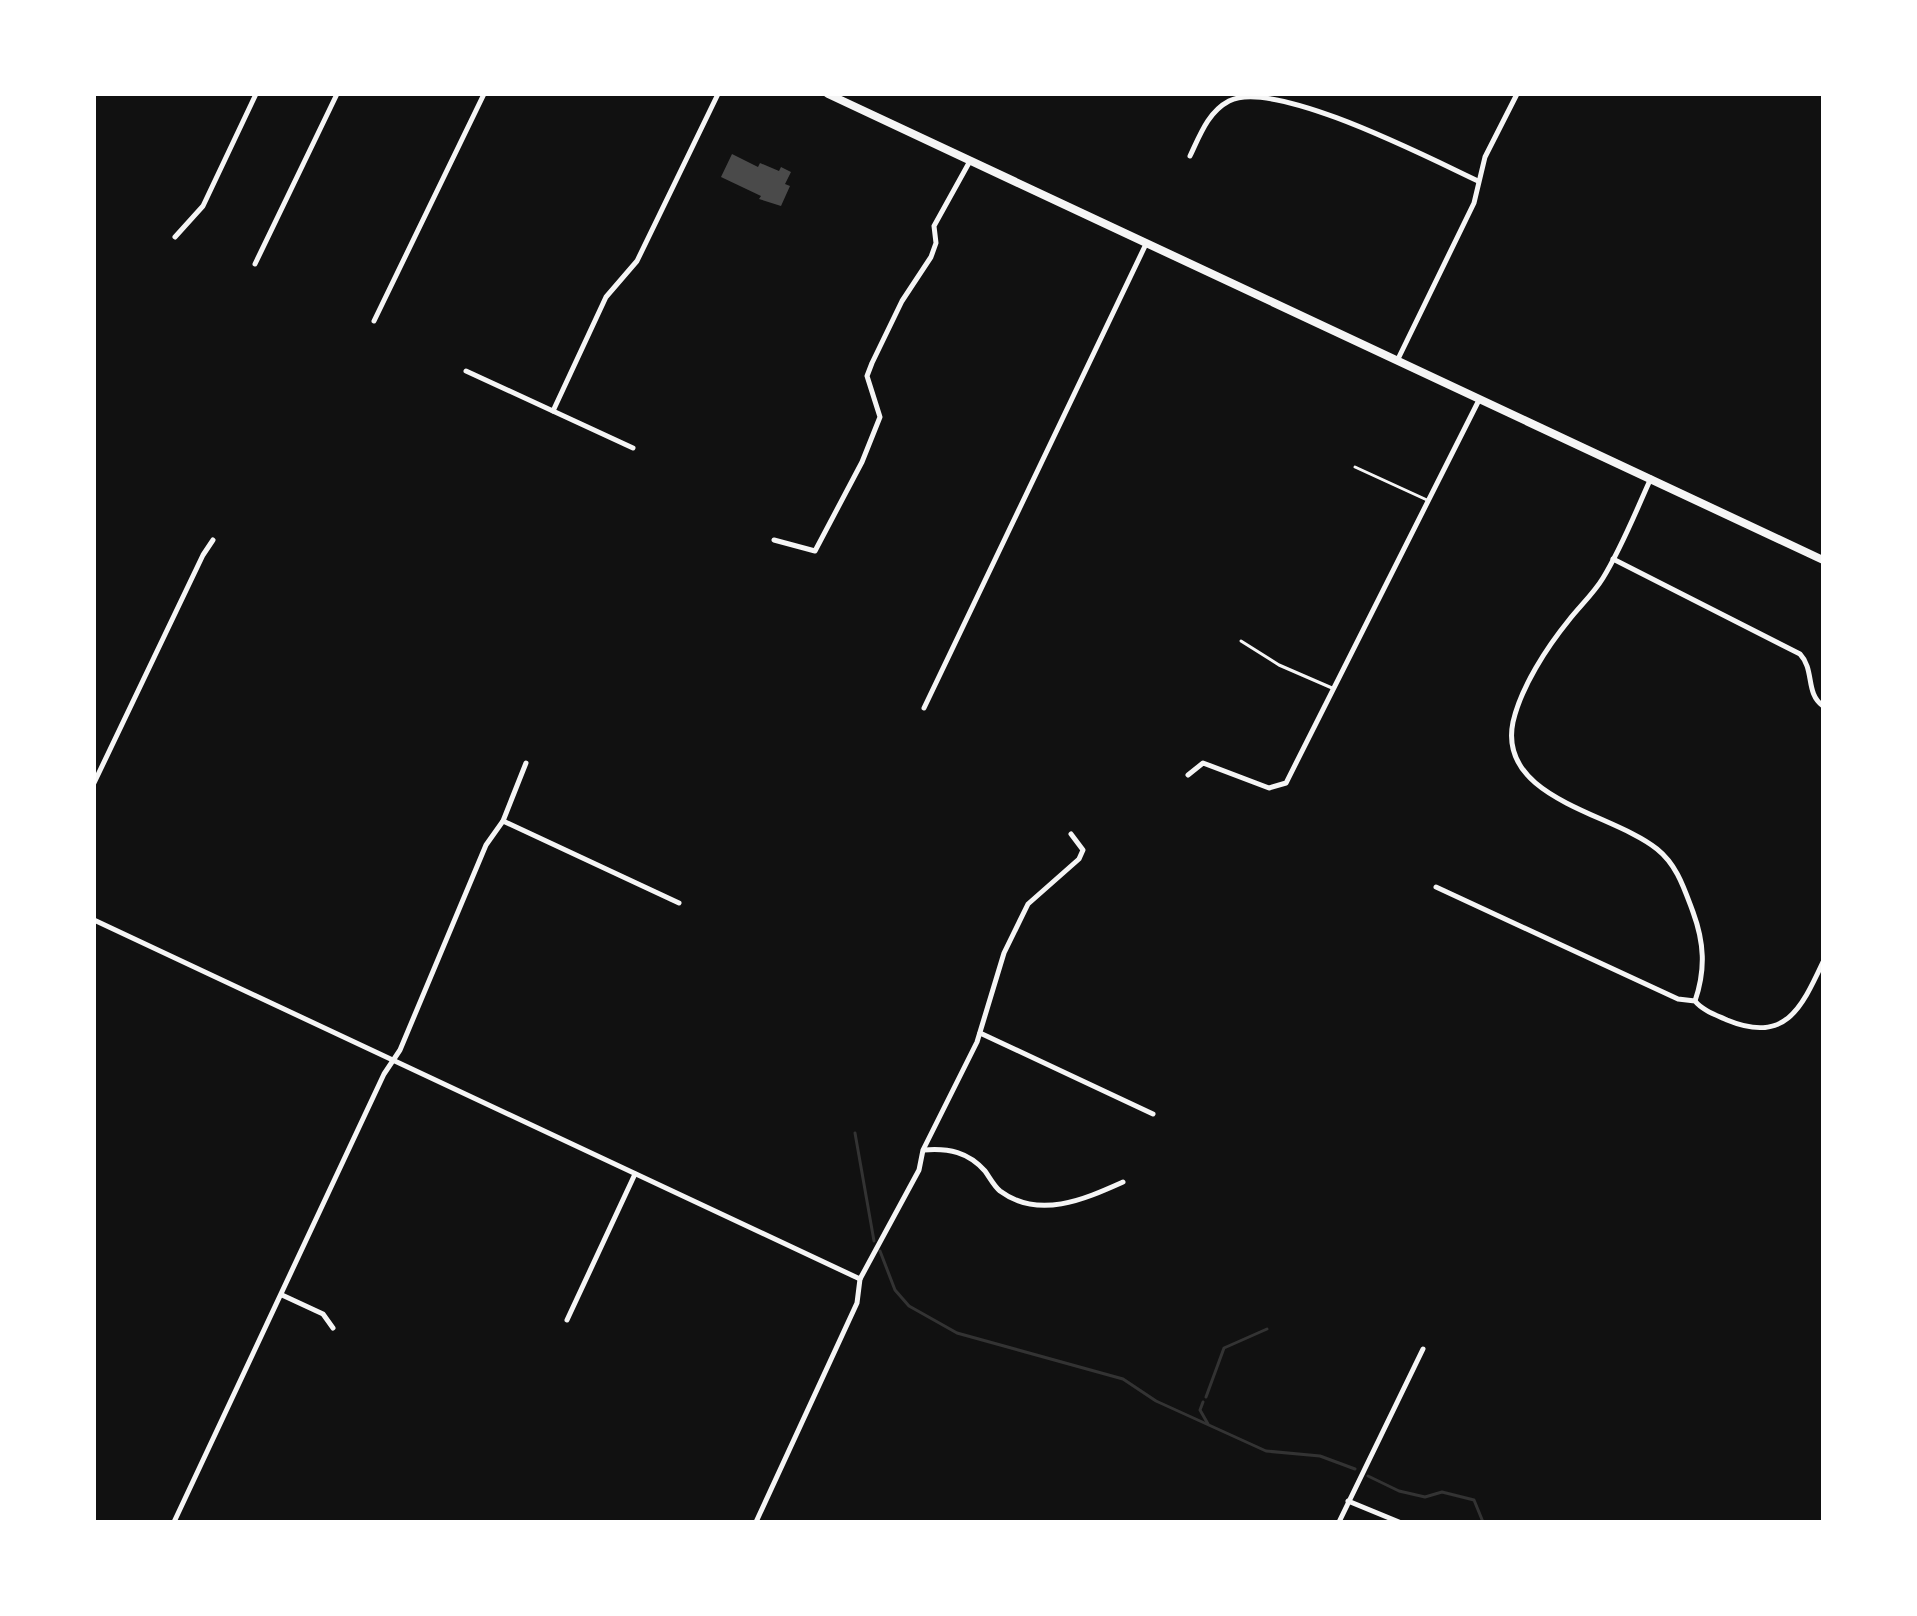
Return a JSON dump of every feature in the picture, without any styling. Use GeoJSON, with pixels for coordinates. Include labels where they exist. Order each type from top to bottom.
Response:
{"type":"FeatureCollection","features":[{"type":"Feature","properties":{"kind":"main road"},"geometry":{"type":"LineString","coordinates":[[828,94],[1823,560]]}},
{"type":"Feature","properties":{"kind":"street"},"geometry":{"type":"LineString","coordinates":[[175,237],[203,206],[256,94]]}},
{"type":"Feature","properties":{"kind":"street"},"geometry":{"type":"LineString","coordinates":[[255,264],[337,94]]}},
{"type":"Feature","properties":{"kind":"street"},"geometry":{"type":"LineString","coordinates":[[374,321],[484,94]]}},
{"type":"Feature","properties":{"kind":"street"},"geometry":{"type":"LineString","coordinates":[[553,411],[606,297],[637,261],[718,94]]}},
{"type":"Feature","properties":{"kind":"street"},"geometry":{"type":"LineString","coordinates":[[1398,359],[1474,203],[1485,157],[1517,94]]}},
{"type":"Feature","properties":{"kind":"street"},"geometry":{"type":"LineString","coordinates":[[1190,156],[1202,129],[1219,108],[1240,98],[1271,98],[1307,107],[1478,181]]}},
{"type":"Feature","properties":{"kind":"street"},"geometry":{"type":"LineString","coordinates":[[774,540],[815,551],[830,528],[880,417],[867,376],[902,301],[931,257],[936,243],[934,226],[970,161]]}},
{"type":"Feature","properties":{"kind":"street"},"geometry":{"type":"LineString","coordinates":[[924,708],[1146,244]]}},
{"type":"Feature","properties":{"kind":"street"},"geometry":{"type":"LineString","coordinates":[[466,371],[633,448]]}},
{"type":"Feature","properties":{"kind":"street"},"geometry":{"type":"LineString","coordinates":[[1188,775],[1199,765],[1209,764],[1269,788],[1279,788],[1297,768],[1427,500],[1480,399]]}},
{"type":"Feature","properties":{"kind":"street"},"geometry":{"type":"LineString","coordinates":[[1651,478],[1603,579],[1551,646],[1529,685],[1513,721],[1515,753],[1521,769],[1537,784],[1645,841],[1670,861],[1688,897],[1703,944],[1702,973],[1695,1001]]}},
{"type":"Feature","properties":{"kind":"street"},"geometry":{"type":"LineString","coordinates":[[94,783],[213,540]]}},
{"type":"Feature","properties":{"kind":"street"},"geometry":{"type":"LineString","coordinates":[[1613,559],[1800,654],[1809,667],[1812,692],[1823,706]]}},
{"type":"Feature","properties":{"kind":"street"},"geometry":{"type":"LineString","coordinates":[[174,1522],[393,1059],[400,1050],[486,845],[503,821],[526,763]]}},
{"type":"Feature","properties":{"kind":"street"},"geometry":{"type":"LineString","coordinates":[[503,821],[679,903]]}},
{"type":"Feature","properties":{"kind":"street"},"geometry":{"type":"LineString","coordinates":[[756,1522],[857,1303],[860,1279],[919,1170],[923,1150],[980,1033],[1004,953],[1028,904],[1079,859],[1083,850],[1081,842],[1071,834]]}},
{"type":"Feature","properties":{"kind":"street"},"geometry":{"type":"LineString","coordinates":[[1436,887],[1678,999],[1695,1001],[1720,1017],[1760,1030],[1792,1014],[1804,999],[1823,962]]}},
{"type":"Feature","properties":{"kind":"street"},"geometry":{"type":"LineString","coordinates":[[94,920],[860,1279]]}},
{"type":"Feature","properties":{"kind":"street"},"geometry":{"type":"LineString","coordinates":[[980,1033],[1153,1114]]}},
{"type":"Feature","properties":{"kind":"street"},"geometry":{"type":"LineString","coordinates":[[923,1150],[946,1148],[966,1156],[1003,1192],[1037,1204],[1066,1205],[1123,1182]]}},
{"type":"Feature","properties":{"kind":"street"},"geometry":{"type":"LineString","coordinates":[[567,1320],[635,1174]]}},
{"type":"Feature","properties":{"kind":"street"},"geometry":{"type":"LineString","coordinates":[[282,1295],[323,1314],[333,1328]]}},
{"type":"Feature","properties":{"kind":"street"},"geometry":{"type":"LineString","coordinates":[[1339,1522],[1423,1349]]}},
{"type":"Feature","properties":{"kind":"street"},"geometry":{"type":"LineString","coordinates":[[1348,1501],[1399,1522]]}},
{"type":"Feature","properties":{"kind":"lane"},"geometry":{"type":"LineString","coordinates":[[1355,467],[1427,500]]}},
{"type":"Feature","properties":{"kind":"lane"},"geometry":{"type":"LineString","coordinates":[[1241,641],[1279,665],[1335,690]]}},
{"type":"Feature","properties":{"kind":"building"},"geometry":{"type":"Polygon","coordinates":[[[732,154],[758,167],[760,163],[791,172],[785,184],[790,186],[781,206],[759,199],[761,196],[721,177],[732,154]]]}},
{"type":"Feature","properties":{"kind":"waterway"},"geometry":{"type":"LineString","coordinates":[[855,1133],[874,1241]]}},
{"type":"Feature","properties":{"kind":"waterway"},"geometry":{"type":"LineString","coordinates":[[880,1251],[895,1290],[909,1306],[957,1333],[1123,1379],[1156,1401],[1266,1451],[1320,1456],[1355,1469]]}},
{"type":"Feature","properties":{"kind":"waterway"},"geometry":{"type":"LineString","coordinates":[[1206,1397],[1224,1348],[1267,1329]]}},
{"type":"Feature","properties":{"kind":"waterway"},"geometry":{"type":"LineString","coordinates":[[1203,1402],[1200,1410],[1208,1424]]}},
{"type":"Feature","properties":{"kind":"waterway"},"geometry":{"type":"LineString","coordinates":[[1368,1476],[1399,1491],[1425,1497],[1442,1492],[1474,1500],[1483,1522]]}}]}
